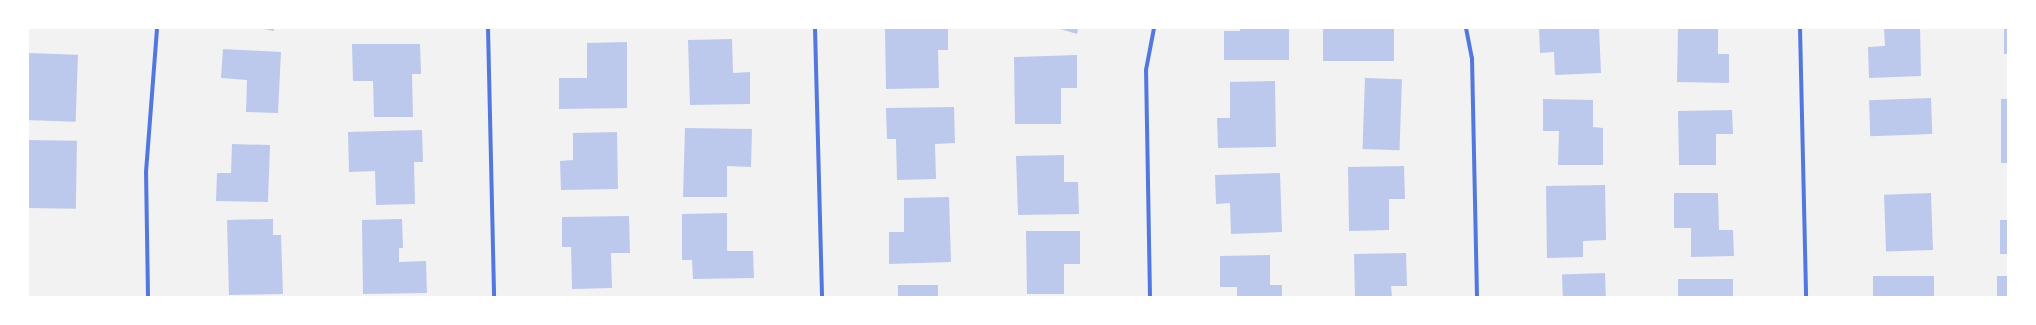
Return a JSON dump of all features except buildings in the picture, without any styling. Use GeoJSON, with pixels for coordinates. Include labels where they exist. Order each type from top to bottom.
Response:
{"type":"FeatureCollection","features":[{"type":"Feature","properties":{"kind":"street"},"geometry":{"type":"LineString","coordinates":[[148,297],[146,172],[157,28]]}},
{"type":"Feature","properties":{"kind":"street"},"geometry":{"type":"LineString","coordinates":[[488,28],[494,297]]}},
{"type":"Feature","properties":{"kind":"street"},"geometry":{"type":"LineString","coordinates":[[815,28],[822,297]]}},
{"type":"Feature","properties":{"kind":"street"},"geometry":{"type":"LineString","coordinates":[[1150,297],[1146,70],[1154,28]]}},
{"type":"Feature","properties":{"kind":"street"},"geometry":{"type":"LineString","coordinates":[[1466,28],[1472,58],[1477,297]]}},
{"type":"Feature","properties":{"kind":"street"},"geometry":{"type":"LineString","coordinates":[[1800,28],[1806,297]]}}]}
